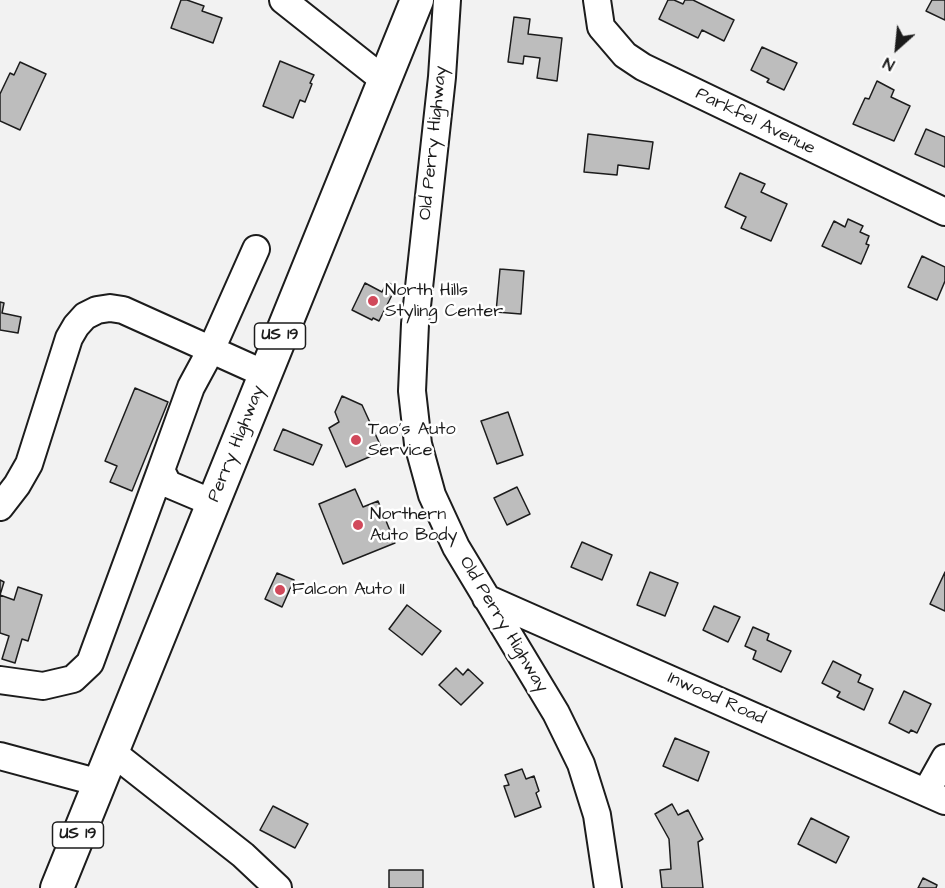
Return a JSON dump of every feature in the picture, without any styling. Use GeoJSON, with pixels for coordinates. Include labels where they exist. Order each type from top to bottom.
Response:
{"type":"FeatureCollection","features":[{"type":"Feature","properties":{"kind":"main road","name":"Perry Highway"},"geometry":{"type":"LineString","coordinates":[[57,888],[417,0]]}},
{"type":"Feature","properties":{"kind":"street","name":"Old Perry Highway"},"geometry":{"type":"LineString","coordinates":[[447,0],[443,68],[415,324],[413,416],[423,469],[432,495],[456,547],[556,713],[581,764],[597,815],[608,888]]}},
{"type":"Feature","properties":{"kind":"street","name":"Parkfel Avenue"},"geometry":{"type":"LineString","coordinates":[[597,0],[602,27],[625,55],[643,67],[945,212]]}},
{"type":"Feature","properties":{"kind":"street"},"geometry":{"type":"LineString","coordinates":[[290,2],[384,80]]}},
{"type":"Feature","properties":{"kind":"street"},"geometry":{"type":"LineString","coordinates":[[0,680],[43,686],[73,679],[90,663],[192,387],[256,249]]}},
{"type":"Feature","properties":{"kind":"street"},"geometry":{"type":"LineString","coordinates":[[0,507],[29,464],[69,338],[85,316],[96,310],[110,308],[123,310],[265,374]]}},
{"type":"Feature","properties":{"kind":"street"},"geometry":{"type":"LineString","coordinates":[[161,470],[168,484],[213,503]]}},
{"type":"Feature","properties":{"kind":"street","name":"Inwood Road"},"geometry":{"type":"LineString","coordinates":[[486,598],[935,797]]}},
{"type":"Feature","properties":{"kind":"street"},"geometry":{"type":"LineString","coordinates":[[112,752],[243,855],[278,888]]}},
{"type":"Feature","properties":{"kind":"street"},"geometry":{"type":"LineString","coordinates":[[0,756],[100,783]]}},
{"type":"Feature","properties":{"kind":"street"},"geometry":{"type":"LineString","coordinates":[[935,797],[945,758]]}},
{"type":"Feature","properties":{"kind":"building"},"geometry":{"type":"Polygon","coordinates":[[[181,0],[204,6],[202,11],[222,18],[213,43],[171,28],[181,0]]]}},
{"type":"Feature","properties":{"kind":"building"},"geometry":{"type":"Polygon","coordinates":[[[668,0],[683,4],[685,0],[693,0],[734,20],[724,41],[702,30],[698,38],[659,19],[668,0]]]}},
{"type":"Feature","properties":{"kind":"building"},"geometry":{"type":"Polygon","coordinates":[[[932,0],[945,0],[945,20],[926,11],[932,0]]]}},
{"type":"Feature","properties":{"kind":"building"},"geometry":{"type":"Polygon","coordinates":[[[514,17],[530,19],[528,34],[562,38],[557,81],[537,78],[540,58],[524,56],[523,64],[508,62],[514,17]]]}},
{"type":"Feature","properties":{"kind":"building"},"geometry":{"type":"Polygon","coordinates":[[[762,47],[797,63],[784,90],[767,82],[769,79],[751,70],[762,47]]]}},
{"type":"Feature","properties":{"kind":"building"},"geometry":{"type":"Polygon","coordinates":[[[280,61],[314,75],[305,102],[300,100],[293,118],[263,106],[280,61]]]}},
{"type":"Feature","properties":{"kind":"building"},"geometry":{"type":"Polygon","coordinates":[[[20,62],[46,74],[20,130],[0,121],[0,94],[10,73],[14,75],[20,62]]]}},
{"type":"Feature","properties":{"kind":"building"},"geometry":{"type":"Polygon","coordinates":[[[877,81],[894,90],[891,97],[910,106],[894,141],[853,124],[865,98],[869,99],[877,81]]]}},
{"type":"Feature","properties":{"kind":"building"},"geometry":{"type":"Polygon","coordinates":[[[926,129],[945,137],[945,167],[915,154],[926,129]]]}},
{"type":"Feature","properties":{"kind":"building"},"geometry":{"type":"Polygon","coordinates":[[[588,134],[653,142],[649,169],[618,165],[617,175],[584,172],[588,134]]]}},
{"type":"Feature","properties":{"kind":"building"},"geometry":{"type":"Polygon","coordinates":[[[740,173],[765,184],[761,192],[787,204],[771,241],[741,228],[746,217],[725,207],[740,173]]]}},
{"type":"Feature","properties":{"kind":"building"},"geometry":{"type":"Polygon","coordinates":[[[848,219],[863,226],[860,232],[869,236],[866,244],[869,245],[861,264],[822,246],[834,221],[845,227],[848,219]]]}},
{"type":"Feature","properties":{"kind":"building"},"geometry":{"type":"Polygon","coordinates":[[[922,256],[945,267],[945,281],[937,300],[908,287],[922,256]]]}},
{"type":"Feature","properties":{"kind":"building"},"geometry":{"type":"Polygon","coordinates":[[[500,269],[524,271],[521,314],[496,312],[500,269]]]}},
{"type":"Feature","properties":{"kind":"building","name":"North Hills Styling Center"},"geometry":{"type":"Polygon","coordinates":[[[387,282],[396,287],[379,321],[352,310],[365,283],[382,292],[387,282]]]}},
{"type":"Feature","properties":{"kind":"building"},"geometry":{"type":"Polygon","coordinates":[[[0,302],[4,303],[2,313],[21,317],[18,333],[0,330],[0,302]]]}},
{"type":"Feature","properties":{"kind":"building"},"geometry":{"type":"Polygon","coordinates":[[[135,388],[168,402],[132,491],[110,482],[117,466],[105,461],[135,388]]]}},
{"type":"Feature","properties":{"kind":"building","name":"Tao's Auto Service"},"geometry":{"type":"Polygon","coordinates":[[[342,396],[362,405],[383,451],[346,467],[329,428],[339,422],[335,412],[342,396]]]}},
{"type":"Feature","properties":{"kind":"building"},"geometry":{"type":"Polygon","coordinates":[[[508,412],[523,455],[497,464],[481,421],[508,412]]]}},
{"type":"Feature","properties":{"kind":"building"},"geometry":{"type":"Polygon","coordinates":[[[283,429],[322,445],[313,465],[274,450],[283,429]]]}},
{"type":"Feature","properties":{"kind":"building"},"geometry":{"type":"Polygon","coordinates":[[[517,487],[530,514],[507,525],[494,498],[517,487]]]}},
{"type":"Feature","properties":{"kind":"building","name":"Northern Auto Body"},"geometry":{"type":"Polygon","coordinates":[[[355,489],[363,507],[378,501],[395,543],[343,564],[319,504],[355,489]]]}},
{"type":"Feature","properties":{"kind":"building"},"geometry":{"type":"Polygon","coordinates":[[[582,542],[612,555],[602,580],[571,567],[582,542]]]}},
{"type":"Feature","properties":{"kind":"building"},"geometry":{"type":"Polygon","coordinates":[[[650,572],[678,583],[665,616],[637,605],[650,572]]]}},
{"type":"Feature","properties":{"kind":"building"},"geometry":{"type":"Polygon","coordinates":[[[945,572],[945,611],[930,604],[945,572]]]}},
{"type":"Feature","properties":{"kind":"building","name":"Falcon Auto II"},"geometry":{"type":"Polygon","coordinates":[[[277,573],[294,580],[282,607],[265,599],[277,573]]]}},
{"type":"Feature","properties":{"kind":"building"},"geometry":{"type":"Polygon","coordinates":[[[0,580],[4,582],[0,595],[0,580]]]}},
{"type":"Feature","properties":{"kind":"building"},"geometry":{"type":"Polygon","coordinates":[[[18,587],[42,595],[28,641],[22,639],[15,663],[2,659],[9,636],[0,633],[0,595],[14,600],[18,587]]]}},
{"type":"Feature","properties":{"kind":"building"},"geometry":{"type":"Polygon","coordinates":[[[407,605],[441,631],[422,655],[389,629],[407,605]]]}},
{"type":"Feature","properties":{"kind":"building"},"geometry":{"type":"Polygon","coordinates":[[[714,606],[740,617],[728,642],[703,630],[714,606]]]}},
{"type":"Feature","properties":{"kind":"building"},"geometry":{"type":"Polygon","coordinates":[[[753,627],[769,634],[767,640],[791,651],[781,672],[753,659],[756,651],[745,646],[753,627]]]}},
{"type":"Feature","properties":{"kind":"building"},"geometry":{"type":"Polygon","coordinates":[[[833,661],[861,675],[858,682],[873,689],[864,710],[837,697],[840,692],[822,683],[833,661]]]}},
{"type":"Feature","properties":{"kind":"building"},"geometry":{"type":"Polygon","coordinates":[[[456,668],[463,675],[468,669],[483,683],[461,705],[439,685],[456,668]]]}},
{"type":"Feature","properties":{"kind":"building"},"geometry":{"type":"Polygon","coordinates":[[[904,691],[931,704],[917,733],[911,730],[909,733],[889,723],[904,691]]]}},
{"type":"Feature","properties":{"kind":"building"},"geometry":{"type":"Polygon","coordinates":[[[675,738],[709,752],[698,781],[663,766],[675,738]]]}},
{"type":"Feature","properties":{"kind":"building"},"geometry":{"type":"Polygon","coordinates":[[[522,769],[526,779],[534,776],[541,807],[515,817],[504,786],[509,785],[505,775],[522,769]]]}},
{"type":"Feature","properties":{"kind":"building"},"geometry":{"type":"Polygon","coordinates":[[[672,804],[678,815],[688,810],[703,839],[698,842],[703,888],[662,888],[660,870],[671,869],[669,839],[655,814],[672,804]]]}},
{"type":"Feature","properties":{"kind":"building"},"geometry":{"type":"Polygon","coordinates":[[[273,806],[308,824],[295,848],[260,830],[273,806]]]}},
{"type":"Feature","properties":{"kind":"building"},"geometry":{"type":"Polygon","coordinates":[[[811,818],[849,837],[836,863],[798,844],[811,818]]]}},
{"type":"Feature","properties":{"kind":"building"},"geometry":{"type":"Polygon","coordinates":[[[389,870],[423,870],[423,888],[389,888],[389,870]]]}},
{"type":"Feature","properties":{"kind":"building"},"geometry":{"type":"Polygon","coordinates":[[[923,878],[937,885],[936,888],[918,888],[923,878]]]}},
{"type":"Feature","properties":{"kind":"place","name":"North Hills Styling Center"},"geometry":{"type":"Point","coordinates":[373,301]}},
{"type":"Feature","properties":{"kind":"place","name":"Tao's Auto Service"},"geometry":{"type":"Point","coordinates":[356,440]}},
{"type":"Feature","properties":{"kind":"place","name":"Northern Auto Body"},"geometry":{"type":"Point","coordinates":[358,525]}},
{"type":"Feature","properties":{"kind":"place","name":"Falcon Auto II"},"geometry":{"type":"Point","coordinates":[280,590]}}]}
